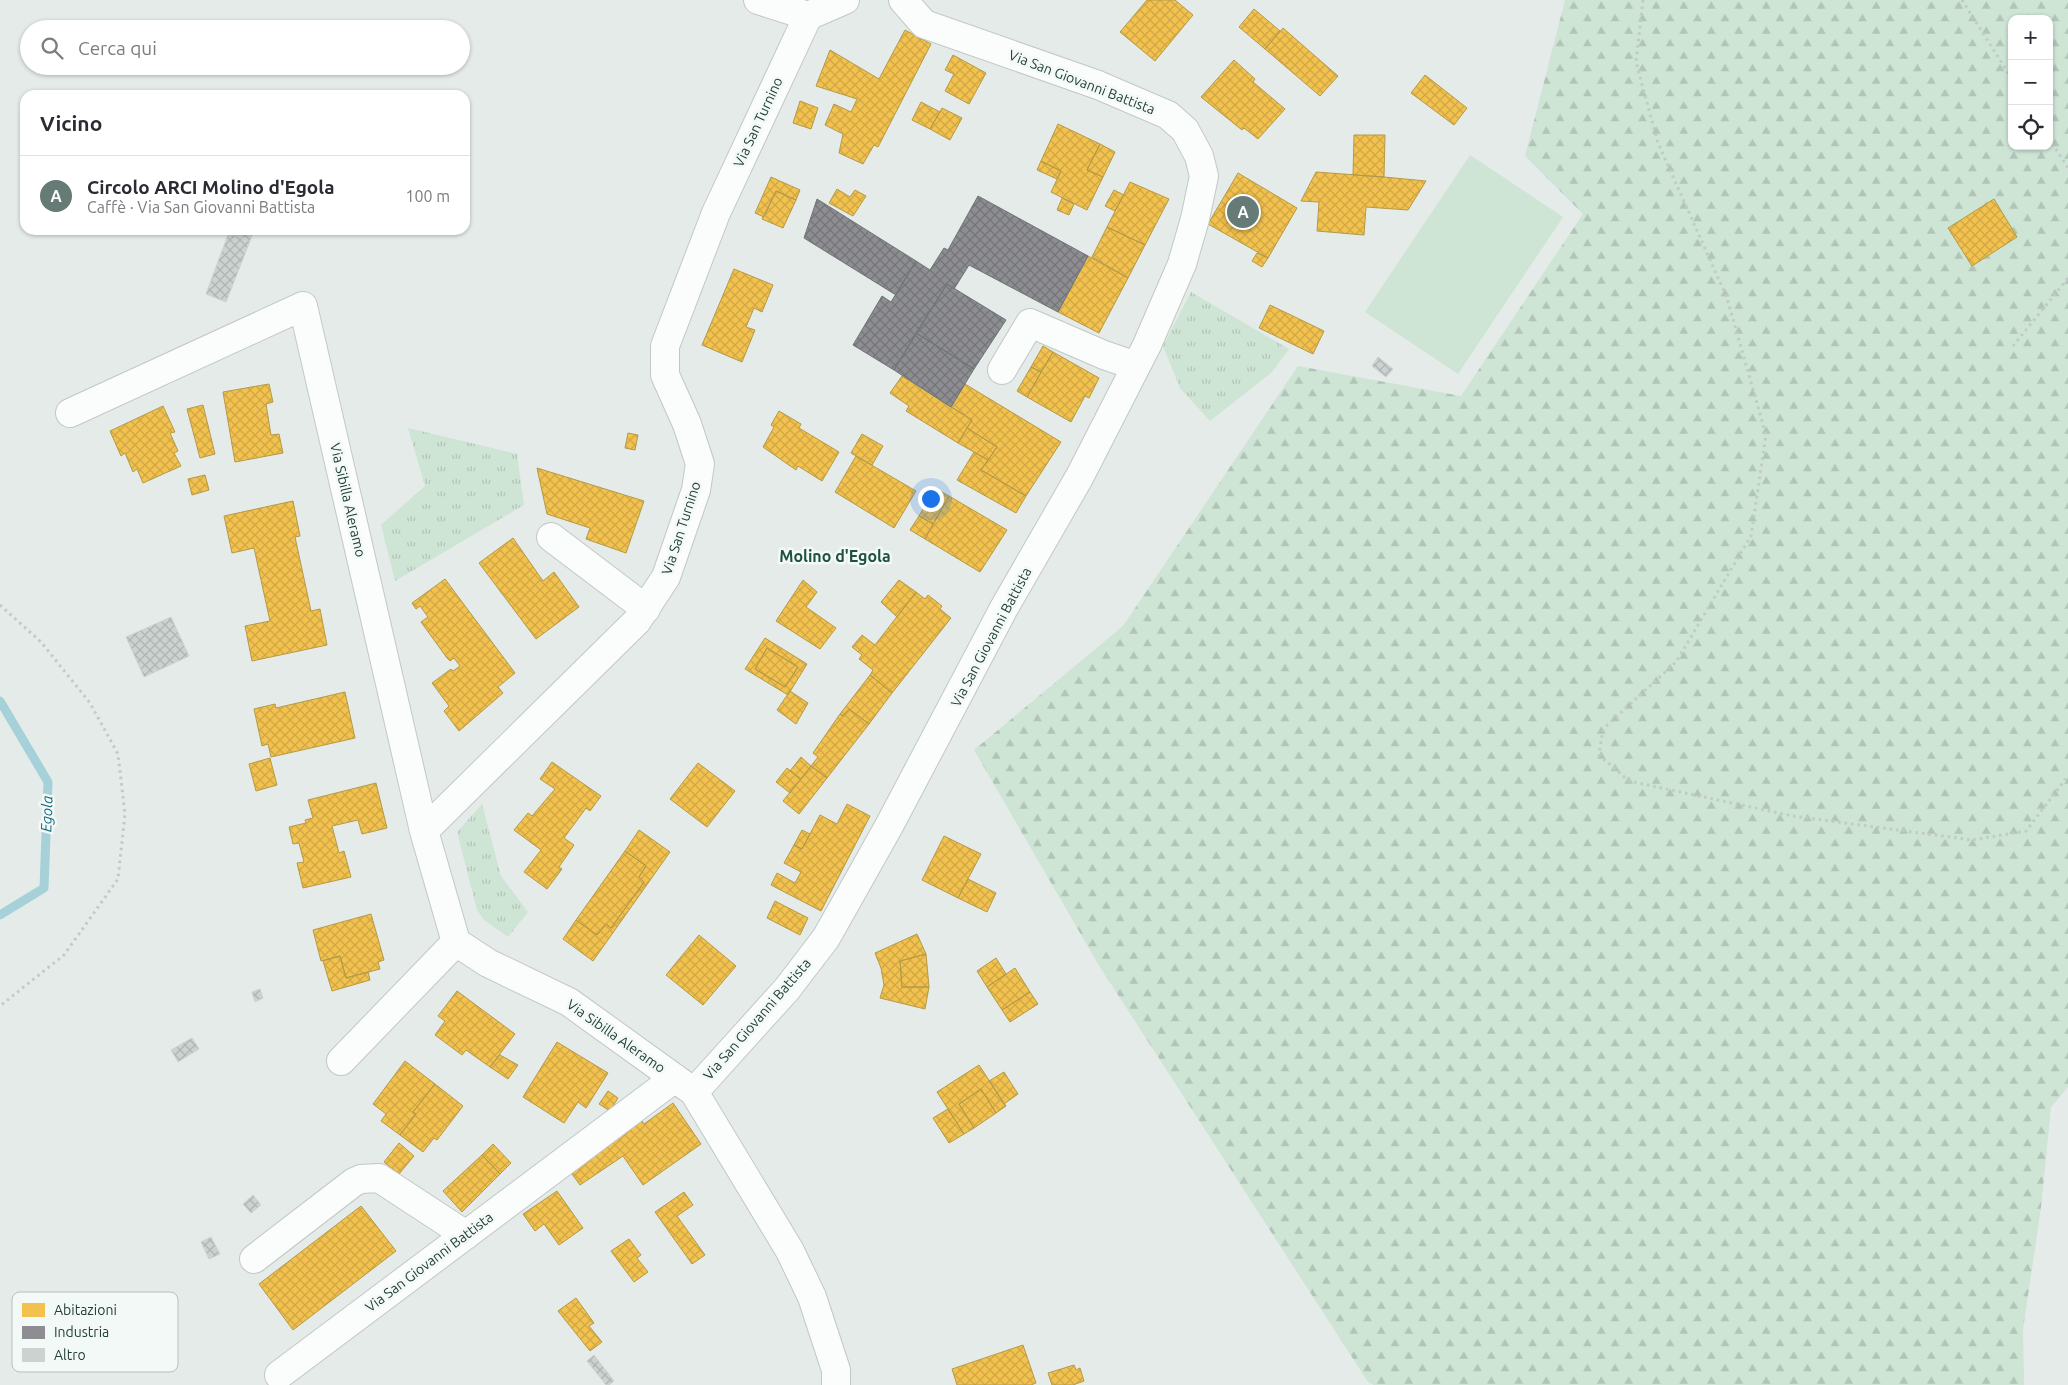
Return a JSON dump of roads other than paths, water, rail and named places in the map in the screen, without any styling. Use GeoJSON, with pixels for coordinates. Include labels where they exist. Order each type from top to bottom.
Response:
{"type":"FeatureCollection","features":[{"type":"Feature","properties":{"kind":"street"},"geometry":{"type":"LineString","coordinates":[[758,0],[808,16],[844,0]]}},
{"type":"Feature","properties":{"kind":"street","name":"Via San Giovanni Battista"},"geometry":{"type":"LineString","coordinates":[[279,1374],[466,1235],[685,1085],[787,989],[826,938],[956,702],[1004,608],[1080,476],[1136,366],[1182,264],[1195,219],[1204,176],[1199,156],[1185,130],[1168,115],[1098,85],[924,24],[904,0]]}},
{"type":"Feature","properties":{"kind":"street","name":"Via San Turnino"},"geometry":{"type":"LineString","coordinates":[[424,831],[637,621],[666,577],[696,490],[700,464],[687,424],[665,375],[664,346],[718,210],[808,16]]}},
{"type":"Feature","properties":{"kind":"street","name":"Via Sibilla Aleramo"},"geometry":{"type":"LineString","coordinates":[[70,413],[303,306],[424,831],[456,942],[488,963],[569,1002],[685,1085]]}},
{"type":"Feature","properties":{"kind":"street"},"geometry":{"type":"LineString","coordinates":[[1002,370],[1030,323],[1104,355],[1136,366]]}},
{"type":"Feature","properties":{"kind":"street"},"geometry":{"type":"LineString","coordinates":[[551,537],[646,608]]}},
{"type":"Feature","properties":{"kind":"street"},"geometry":{"type":"LineString","coordinates":[[341,1061],[456,942]]}},
{"type":"Feature","properties":{"kind":"street","name":"Via San Giovanni Battista"},"geometry":{"type":"LineString","coordinates":[[685,1085],[794,1259],[815,1306],[836,1370],[836,1385]]}},
{"type":"Feature","properties":{"kind":"street"},"geometry":{"type":"LineString","coordinates":[[254,1259],[354,1182],[370,1177],[379,1178],[466,1235]]}},
{"type":"Feature","properties":{"kind":"waterway","name":"Egola"},"geometry":{"type":"LineString","coordinates":[[0,701],[48,782],[44,888],[0,915]]}},
{"type":"Feature","properties":{"kind":"place","name":"Circolo ARCI Molino d'Egola"},"geometry":{"type":"Point","coordinates":[1243,212]}},
{"type":"Feature","properties":{"kind":"district","name":"Molino d'Egola"},"geometry":{"type":"Point","coordinates":[835,556]}}]}
